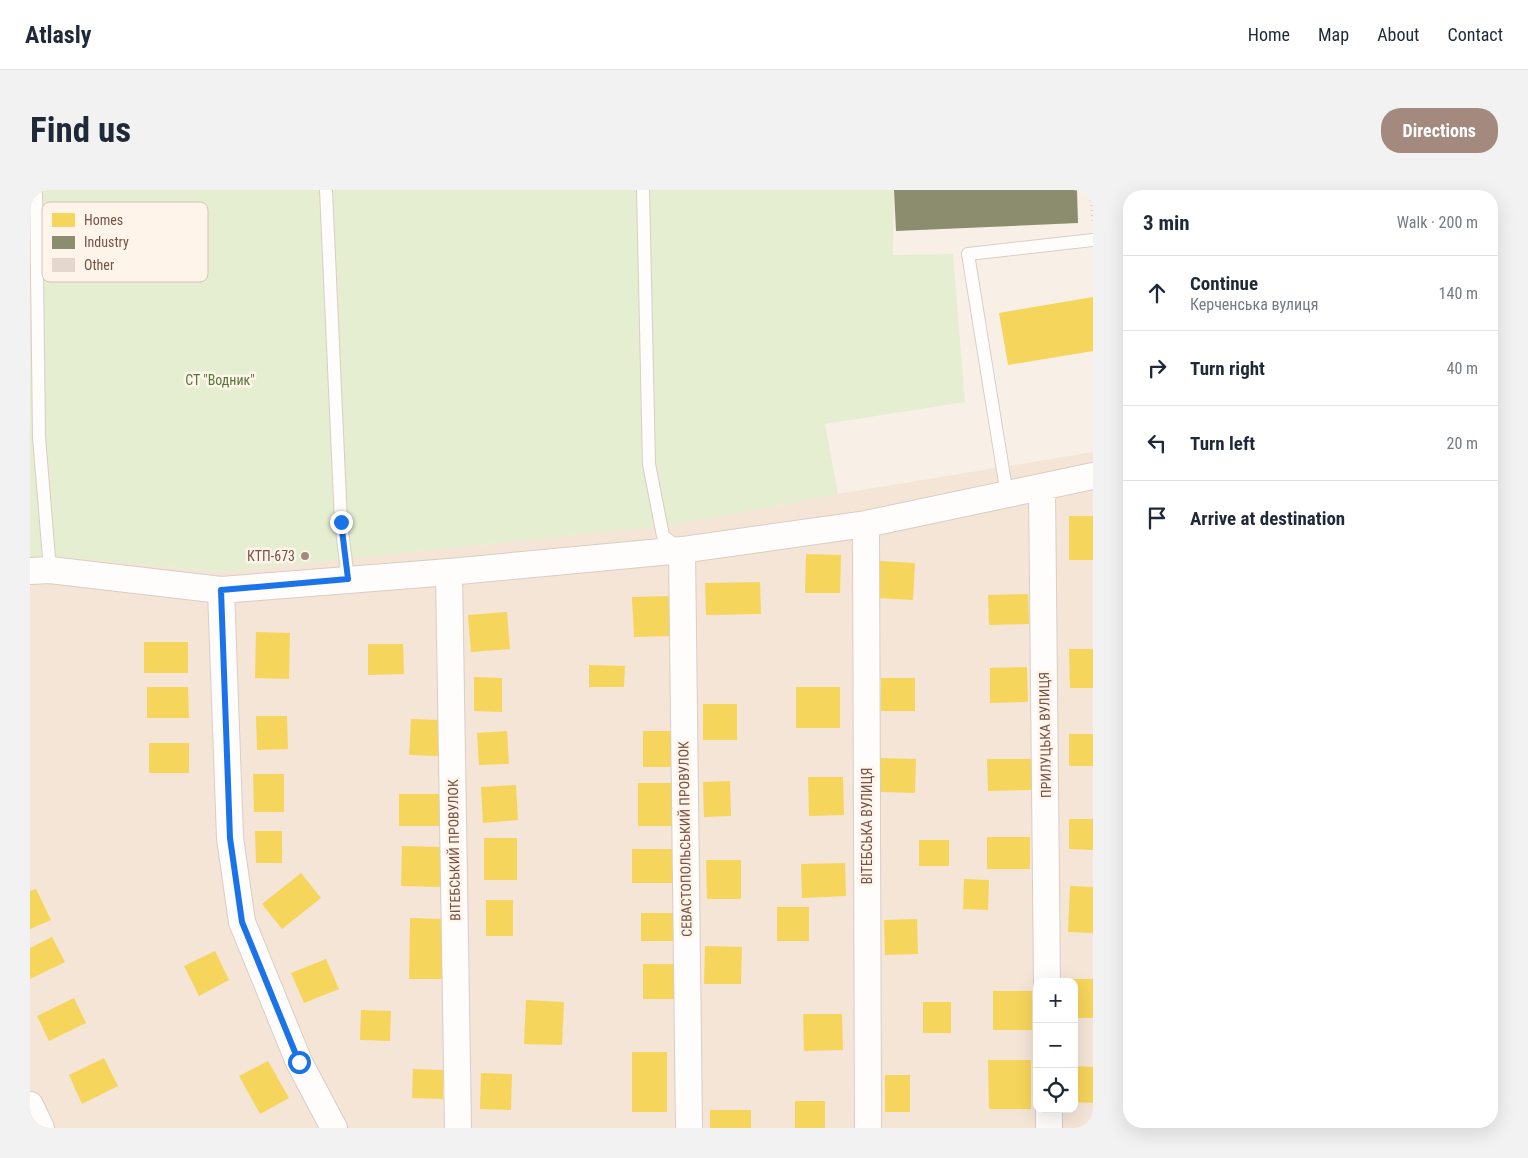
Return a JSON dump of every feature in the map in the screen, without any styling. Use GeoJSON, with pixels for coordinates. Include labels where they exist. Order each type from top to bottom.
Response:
{"type":"FeatureCollection","features":[{"type":"Feature","properties":{"kind":"street"},"geometry":{"type":"LineString","coordinates":[[40,571],[221,590],[449,572],[682,550],[866,524],[1093,476]]}},
{"type":"Feature","properties":{"kind":"street","name":"ПРИЛУЦЬКА ВУЛИЦЯ"},"geometry":{"type":"LineString","coordinates":[[1042,488],[1047,978]]}},
{"type":"Feature","properties":{"kind":"street","name":"ВІТЕБСЬКА ВУЛИЦЯ"},"geometry":{"type":"LineString","coordinates":[[866,524],[868,1128]]}},
{"type":"Feature","properties":{"kind":"street","name":"СЕВАСТОПОЛЬСЬКИЙ ПРОВУЛОК"},"geometry":{"type":"LineString","coordinates":[[682,550],[689,1128]]}},
{"type":"Feature","properties":{"kind":"street","name":"ВІТЕБСЬКИЙ ПРОВУЛОК"},"geometry":{"type":"LineString","coordinates":[[449,572],[458,1128]]}},
{"type":"Feature","properties":{"kind":"street"},"geometry":{"type":"LineString","coordinates":[[221,590],[230,838],[242,922],[299,1062],[334,1128]]}},
{"type":"Feature","properties":{"kind":"street"},"geometry":{"type":"LineString","coordinates":[[30,1105],[41,1128]]}},
{"type":"Feature","properties":{"kind":"street"},"geometry":{"type":"LineString","coordinates":[[1049,1113],[1049,1128]]}},
{"type":"Feature","properties":{"kind":"lane"},"geometry":{"type":"LineString","coordinates":[[36,190],[40,571]]}},
{"type":"Feature","properties":{"kind":"lane"},"geometry":{"type":"LineString","coordinates":[[326,190],[341,522],[348,579]]}},
{"type":"Feature","properties":{"kind":"lane"},"geometry":{"type":"LineString","coordinates":[[643,190],[649,464],[664,536],[682,550]]}},
{"type":"Feature","properties":{"kind":"lane"},"geometry":{"type":"LineString","coordinates":[[1007,495],[968,254],[1093,240]]}},
{"type":"Feature","properties":{"kind":"path"},"geometry":{"type":"LineString","coordinates":[[1090,190],[1093,221]]}},
{"type":"Feature","properties":{"kind":"shaded area"},"geometry":{"type":"Polygon","coordinates":[[[1093,452],[1093,1128],[30,1128],[30,557],[64,557],[219,572],[673,525],[838,494],[1093,452]]]}},
{"type":"Feature","properties":{"kind":"green space","name":"СТ \"Водник\""},"geometry":{"type":"Polygon","coordinates":[[[30,190],[894,190],[893,255],[953,254],[965,402],[825,424],[838,494],[673,525],[219,572],[64,557],[30,557],[30,190]]]}},
{"type":"Feature","properties":{"kind":"building: Homes"},"geometry":{"type":"Polygon","coordinates":[[[1093,297],[1093,351],[1008,365],[999,313],[1093,297]]]}},
{"type":"Feature","properties":{"kind":"building: Homes"},"geometry":{"type":"Polygon","coordinates":[[[1069,516],[1093,516],[1093,560],[1069,560],[1069,516]]]}},
{"type":"Feature","properties":{"kind":"building: Homes"},"geometry":{"type":"Polygon","coordinates":[[[806,554],[841,555],[840,593],[805,593],[806,554]]]}},
{"type":"Feature","properties":{"kind":"building: Homes"},"geometry":{"type":"Polygon","coordinates":[[[880,561],[915,563],[913,600],[878,598],[880,561]]]}},
{"type":"Feature","properties":{"kind":"building: Homes"},"geometry":{"type":"Polygon","coordinates":[[[760,582],[761,614],[706,615],[705,583],[760,582]]]}},
{"type":"Feature","properties":{"kind":"building: Homes"},"geometry":{"type":"Polygon","coordinates":[[[1028,594],[1029,624],[989,625],[988,595],[1028,594]]]}},
{"type":"Feature","properties":{"kind":"building: Homes"},"geometry":{"type":"Polygon","coordinates":[[[674,596],[675,636],[634,637],[632,597],[674,596]]]}},
{"type":"Feature","properties":{"kind":"building: Homes"},"geometry":{"type":"Polygon","coordinates":[[[507,612],[510,649],[471,652],[468,615],[507,612]]]}},
{"type":"Feature","properties":{"kind":"building: Homes"},"geometry":{"type":"Polygon","coordinates":[[[256,632],[290,633],[289,679],[255,678],[256,632]]]}},
{"type":"Feature","properties":{"kind":"building: Homes"},"geometry":{"type":"Polygon","coordinates":[[[144,642],[188,642],[188,673],[144,673],[144,642]]]}},
{"type":"Feature","properties":{"kind":"building: Homes"},"geometry":{"type":"Polygon","coordinates":[[[368,644],[403,644],[404,674],[368,675],[368,644]]]}},
{"type":"Feature","properties":{"kind":"building: Homes"},"geometry":{"type":"Polygon","coordinates":[[[1069,649],[1093,649],[1093,688],[1070,688],[1069,649]]]}},
{"type":"Feature","properties":{"kind":"building: Homes"},"geometry":{"type":"Polygon","coordinates":[[[589,665],[625,666],[624,687],[589,687],[589,665]]]}},
{"type":"Feature","properties":{"kind":"building: Homes"},"geometry":{"type":"Polygon","coordinates":[[[1027,667],[1028,702],[990,703],[990,668],[1027,667]]]}},
{"type":"Feature","properties":{"kind":"building: Homes"},"geometry":{"type":"Polygon","coordinates":[[[474,677],[502,678],[502,712],[474,711],[474,677]]]}},
{"type":"Feature","properties":{"kind":"building: Homes"},"geometry":{"type":"Polygon","coordinates":[[[881,678],[915,678],[915,711],[881,711],[881,678]]]}},
{"type":"Feature","properties":{"kind":"building: Homes"},"geometry":{"type":"Polygon","coordinates":[[[147,687],[188,687],[189,718],[147,718],[147,687]]]}},
{"type":"Feature","properties":{"kind":"building: Homes"},"geometry":{"type":"Polygon","coordinates":[[[796,687],[840,687],[840,728],[796,728],[796,687]]]}},
{"type":"Feature","properties":{"kind":"building: Homes"},"geometry":{"type":"Polygon","coordinates":[[[703,704],[737,704],[737,740],[703,740],[703,704]]]}},
{"type":"Feature","properties":{"kind":"building: Homes"},"geometry":{"type":"Polygon","coordinates":[[[256,716],[287,716],[288,749],[257,750],[256,716]]]}},
{"type":"Feature","properties":{"kind":"building: Homes"},"geometry":{"type":"Polygon","coordinates":[[[411,719],[440,720],[438,756],[409,755],[411,719]]]}},
{"type":"Feature","properties":{"kind":"building: Homes"},"geometry":{"type":"Polygon","coordinates":[[[507,731],[509,764],[479,765],[477,733],[507,731]]]}},
{"type":"Feature","properties":{"kind":"building: Homes"},"geometry":{"type":"Polygon","coordinates":[[[643,731],[678,731],[678,767],[643,767],[643,731]]]}},
{"type":"Feature","properties":{"kind":"building: Homes"},"geometry":{"type":"Polygon","coordinates":[[[1069,734],[1093,734],[1093,766],[1069,766],[1069,734]]]}},
{"type":"Feature","properties":{"kind":"building: Homes"},"geometry":{"type":"Polygon","coordinates":[[[149,743],[189,743],[189,773],[149,773],[149,743]]]}},
{"type":"Feature","properties":{"kind":"building: Homes"},"geometry":{"type":"Polygon","coordinates":[[[880,758],[916,759],[915,793],[880,792],[880,758]]]}},
{"type":"Feature","properties":{"kind":"building: Homes"},"geometry":{"type":"Polygon","coordinates":[[[987,759],[1032,759],[1032,790],[988,791],[987,759]]]}},
{"type":"Feature","properties":{"kind":"building: Homes"},"geometry":{"type":"Polygon","coordinates":[[[253,774],[284,774],[284,812],[254,812],[253,774]]]}},
{"type":"Feature","properties":{"kind":"building: Homes"},"geometry":{"type":"Polygon","coordinates":[[[808,777],[843,777],[844,815],[809,816],[808,777]]]}},
{"type":"Feature","properties":{"kind":"building: Homes"},"geometry":{"type":"Polygon","coordinates":[[[730,781],[731,816],[704,817],[703,782],[730,781]]]}},
{"type":"Feature","properties":{"kind":"building: Homes"},"geometry":{"type":"Polygon","coordinates":[[[638,783],[677,783],[678,826],[638,826],[638,783]]]}},
{"type":"Feature","properties":{"kind":"building: Homes"},"geometry":{"type":"Polygon","coordinates":[[[516,785],[518,820],[483,823],[481,787],[516,785]]]}},
{"type":"Feature","properties":{"kind":"building: Homes"},"geometry":{"type":"Polygon","coordinates":[[[399,794],[439,794],[439,826],[399,826],[399,794]]]}},
{"type":"Feature","properties":{"kind":"building: Homes"},"geometry":{"type":"Polygon","coordinates":[[[1069,819],[1093,819],[1093,850],[1069,849],[1069,819]]]}},
{"type":"Feature","properties":{"kind":"building: Homes"},"geometry":{"type":"Polygon","coordinates":[[[255,831],[282,831],[282,863],[256,863],[255,831]]]}},
{"type":"Feature","properties":{"kind":"building: Homes"},"geometry":{"type":"Polygon","coordinates":[[[987,837],[1030,837],[1030,869],[987,869],[987,837]]]}},
{"type":"Feature","properties":{"kind":"building: Homes"},"geometry":{"type":"Polygon","coordinates":[[[484,838],[517,838],[517,880],[484,880],[484,838]]]}},
{"type":"Feature","properties":{"kind":"building: Homes"},"geometry":{"type":"Polygon","coordinates":[[[919,840],[949,840],[949,866],[919,866],[919,840]]]}},
{"type":"Feature","properties":{"kind":"building: Homes"},"geometry":{"type":"Polygon","coordinates":[[[402,846],[441,847],[441,887],[401,886],[402,846]]]}},
{"type":"Feature","properties":{"kind":"building: Homes"},"geometry":{"type":"Polygon","coordinates":[[[632,849],[683,849],[683,883],[632,883],[632,849]]]}},
{"type":"Feature","properties":{"kind":"building: Homes"},"geometry":{"type":"Polygon","coordinates":[[[706,860],[741,860],[741,899],[707,899],[706,860]]]}},
{"type":"Feature","properties":{"kind":"building: Homes"},"geometry":{"type":"Polygon","coordinates":[[[845,863],[846,896],[802,898],[801,864],[845,863]]]}},
{"type":"Feature","properties":{"kind":"building: Homes"},"geometry":{"type":"Polygon","coordinates":[[[301,873],[321,898],[282,929],[262,904],[301,873]]]}},
{"type":"Feature","properties":{"kind":"building: Homes"},"geometry":{"type":"Polygon","coordinates":[[[964,879],[989,880],[988,910],[963,909],[964,879]]]}},
{"type":"Feature","properties":{"kind":"building: Homes"},"geometry":{"type":"Polygon","coordinates":[[[1070,886],[1093,887],[1093,933],[1068,932],[1070,886]]]}},
{"type":"Feature","properties":{"kind":"building: Homes"},"geometry":{"type":"Polygon","coordinates":[[[36,889],[51,920],[30,929],[30,891],[36,889]]]}},
{"type":"Feature","properties":{"kind":"building: Homes"},"geometry":{"type":"Polygon","coordinates":[[[486,900],[513,900],[513,936],[486,936],[486,900]]]}},
{"type":"Feature","properties":{"kind":"building: Homes"},"geometry":{"type":"Polygon","coordinates":[[[777,907],[809,907],[809,941],[777,941],[777,907]]]}},
{"type":"Feature","properties":{"kind":"building: Homes"},"geometry":{"type":"Polygon","coordinates":[[[641,913],[682,913],[682,941],[641,941],[641,913]]]}},
{"type":"Feature","properties":{"kind":"building: Homes"},"geometry":{"type":"Polygon","coordinates":[[[410,918],[443,919],[442,979],[409,979],[410,918]]]}},
{"type":"Feature","properties":{"kind":"building: Homes"},"geometry":{"type":"Polygon","coordinates":[[[917,919],[918,954],[885,955],[884,920],[917,919]]]}},
{"type":"Feature","properties":{"kind":"building: Homes"},"geometry":{"type":"Polygon","coordinates":[[[52,937],[65,962],[30,979],[30,948],[52,937]]]}},
{"type":"Feature","properties":{"kind":"building: Homes"},"geometry":{"type":"Polygon","coordinates":[[[705,946],[742,947],[741,984],[704,984],[705,946]]]}},
{"type":"Feature","properties":{"kind":"building: Homes"},"geometry":{"type":"Polygon","coordinates":[[[215,951],[229,980],[199,996],[184,966],[215,951]]]}},
{"type":"Feature","properties":{"kind":"building: Homes"},"geometry":{"type":"Polygon","coordinates":[[[326,959],[339,989],[304,1003],[291,973],[326,959]]]}},
{"type":"Feature","properties":{"kind":"building: Homes"},"geometry":{"type":"Polygon","coordinates":[[[643,964],[683,964],[683,999],[643,999],[643,964]]]}},
{"type":"Feature","properties":{"kind":"building: Homes"},"geometry":{"type":"Polygon","coordinates":[[[1078,979],[1093,979],[1093,1018],[1078,1018],[1078,979]]]}},
{"type":"Feature","properties":{"kind":"building: Homes"},"geometry":{"type":"Polygon","coordinates":[[[993,991],[1032,991],[1032,1030],[993,1030],[993,991]]]}},
{"type":"Feature","properties":{"kind":"building: Homes"},"geometry":{"type":"Polygon","coordinates":[[[74,998],[86,1023],[49,1041],[37,1016],[74,998]]]}},
{"type":"Feature","properties":{"kind":"building: Homes"},"geometry":{"type":"Polygon","coordinates":[[[526,1000],[564,1002],[562,1045],[524,1044],[526,1000]]]}},
{"type":"Feature","properties":{"kind":"building: Homes"},"geometry":{"type":"Polygon","coordinates":[[[923,1002],[951,1002],[951,1033],[923,1033],[923,1002]]]}},
{"type":"Feature","properties":{"kind":"building: Homes"},"geometry":{"type":"Polygon","coordinates":[[[361,1010],[391,1011],[390,1041],[360,1040],[361,1010]]]}},
{"type":"Feature","properties":{"kind":"building: Homes"},"geometry":{"type":"Polygon","coordinates":[[[803,1014],[842,1014],[843,1050],[804,1051],[803,1014]]]}},
{"type":"Feature","properties":{"kind":"building: Homes"},"geometry":{"type":"Polygon","coordinates":[[[632,1052],[667,1052],[667,1112],[632,1112],[632,1052]]]}},
{"type":"Feature","properties":{"kind":"building: Homes"},"geometry":{"type":"Polygon","coordinates":[[[104,1058],[118,1086],[82,1104],[69,1075],[104,1058]]]}},
{"type":"Feature","properties":{"kind":"building: Homes"},"geometry":{"type":"Polygon","coordinates":[[[988,1060],[1031,1060],[1031,1109],[989,1109],[988,1060]]]}},
{"type":"Feature","properties":{"kind":"building: Homes"},"geometry":{"type":"Polygon","coordinates":[[[268,1061],[289,1098],[260,1114],[239,1076],[268,1061]]]}},
{"type":"Feature","properties":{"kind":"building: Homes"},"geometry":{"type":"Polygon","coordinates":[[[1078,1066],[1093,1067],[1093,1103],[1078,1102],[1078,1066]]]}},
{"type":"Feature","properties":{"kind":"building: Homes"},"geometry":{"type":"Polygon","coordinates":[[[413,1069],[443,1070],[443,1099],[412,1098],[413,1069]]]}},
{"type":"Feature","properties":{"kind":"building: Homes"},"geometry":{"type":"Polygon","coordinates":[[[481,1073],[512,1074],[511,1110],[480,1109],[481,1073]]]}},
{"type":"Feature","properties":{"kind":"building: Homes"},"geometry":{"type":"Polygon","coordinates":[[[885,1075],[910,1075],[910,1112],[885,1112],[885,1075]]]}},
{"type":"Feature","properties":{"kind":"building: Homes"},"geometry":{"type":"Polygon","coordinates":[[[795,1101],[825,1101],[825,1128],[795,1128],[795,1101]]]}},
{"type":"Feature","properties":{"kind":"building: Homes"},"geometry":{"type":"Polygon","coordinates":[[[710,1110],[751,1110],[751,1128],[710,1128],[710,1110]]]}},
{"type":"Feature","properties":{"kind":"building: Industry"},"geometry":{"type":"Polygon","coordinates":[[[894,190],[1077,190],[1078,223],[896,231],[894,190]]]}},
{"type":"Feature","properties":{"kind":"building: Other","name":"КТП-673"},"geometry":{"type":"Polygon","coordinates":[[[299,552],[310,552],[310,560],[299,560],[299,552]]]}},
{"type":"Feature","properties":{"kind":"place","name":"КТП-673"},"geometry":{"type":"Point","coordinates":[305,556]}},
{"type":"Feature","properties":{"kind":"route"},"geometry":{"type":"LineString","coordinates":[[299,1062],[242,922],[230,838],[221,590],[348,579],[341,522]]}}]}
